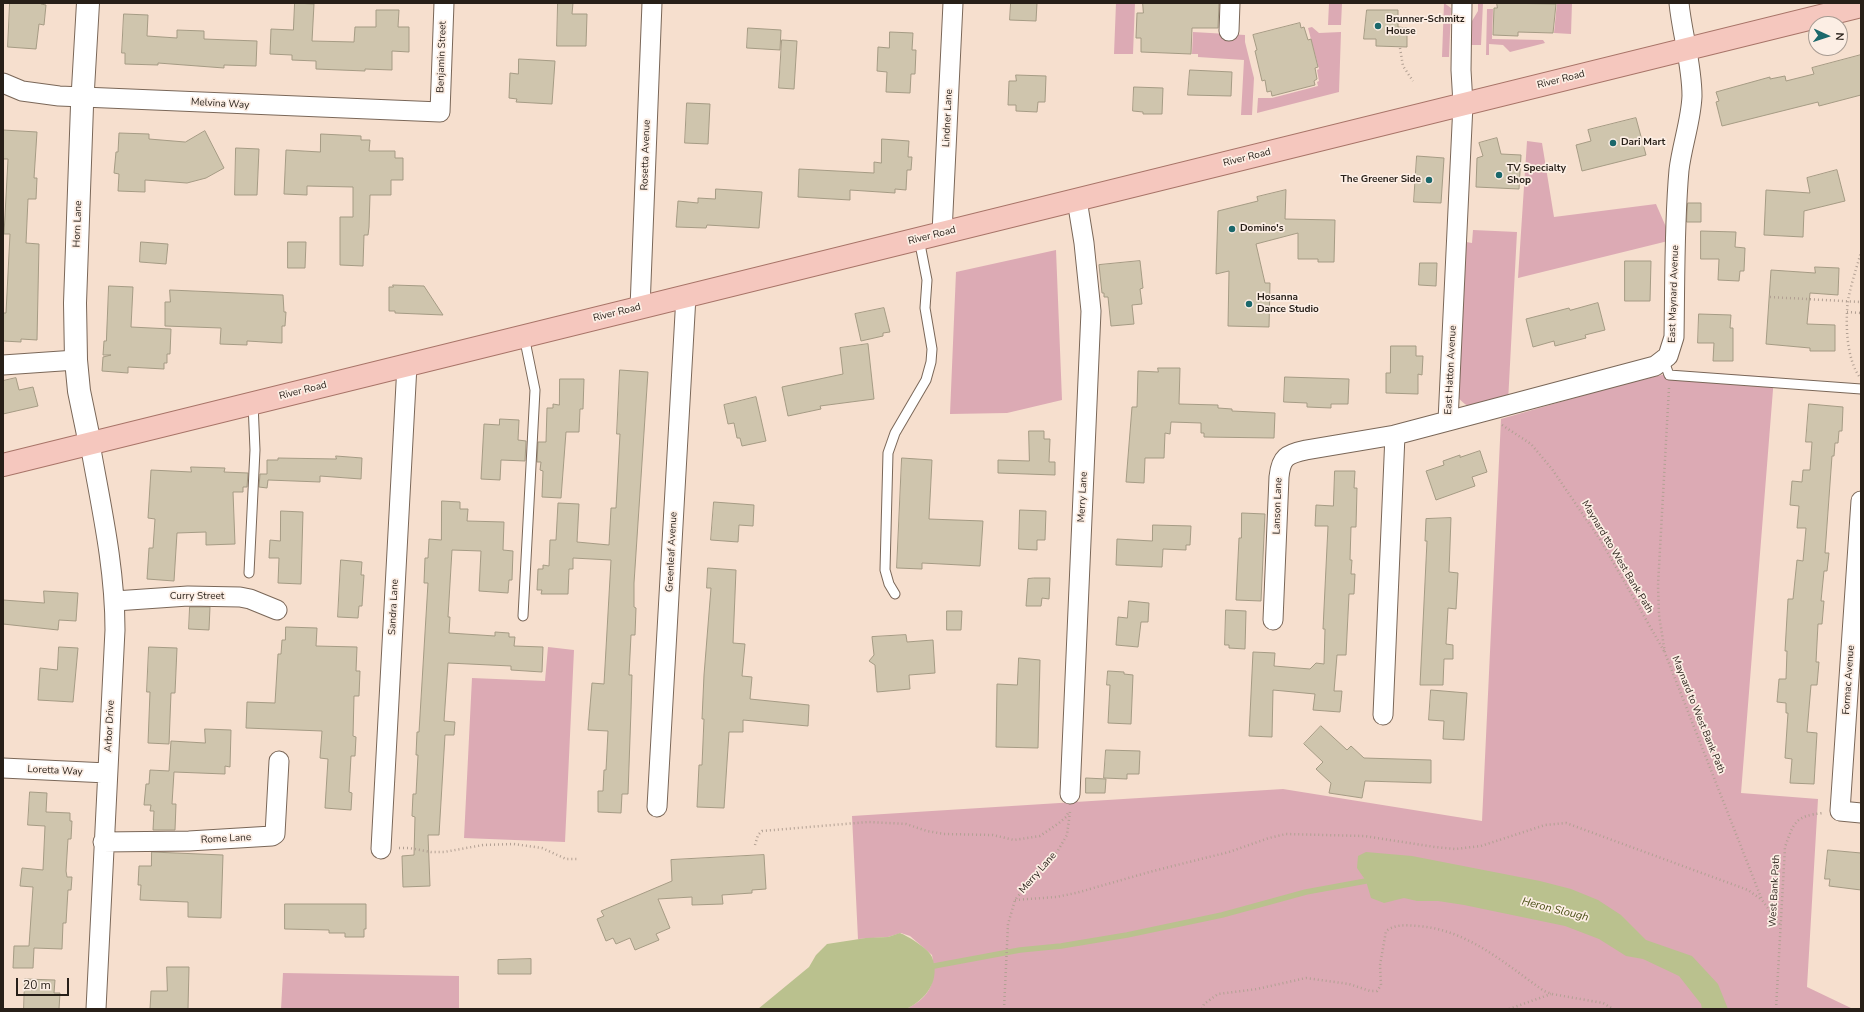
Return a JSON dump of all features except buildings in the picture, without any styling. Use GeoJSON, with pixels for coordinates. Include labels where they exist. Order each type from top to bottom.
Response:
{"type":"FeatureCollection","features":[{"type":"Feature","properties":{"kind":"main road","name":"River Road"},"geometry":{"type":"LineString","coordinates":[[3,465],[1861,6]]}},
{"type":"Feature","properties":{"kind":"street","name":"Horn Lane"},"geometry":{"type":"LineString","coordinates":[[88,3],[76,295],[76,360],[79,391],[90,444]]}},
{"type":"Feature","properties":{"kind":"street","name":"Benjamin Street"},"geometry":{"type":"LineString","coordinates":[[440,112],[444,3]]}},
{"type":"Feature","properties":{"kind":"street","name":"Rosetta Avenue"},"geometry":{"type":"LineString","coordinates":[[640,308],[652,3]]}},
{"type":"Feature","properties":{"kind":"street","name":"Lindner Lane"},"geometry":{"type":"LineString","coordinates":[[942,233],[953,3]]}},
{"type":"Feature","properties":{"kind":"street"},"geometry":{"type":"LineString","coordinates":[[1229,31],[1230,3]]}},
{"type":"Feature","properties":{"kind":"street","name":"East Hatton Avenue"},"geometry":{"type":"LineString","coordinates":[[1395,435],[1448,421],[1463,104],[1460,70],[1462,3]]}},
{"type":"Feature","properties":{"kind":"street","name":"East Maynard Avenue"},"geometry":{"type":"LineString","coordinates":[[1667,368],[1668,356],[1672,348],[1674,337],[1677,200],[1681,152],[1690,116],[1692,96],[1687,49],[1679,3]]}},
{"type":"Feature","properties":{"kind":"street","name":"Melvina Way"},"geometry":{"type":"LineString","coordinates":[[3,83],[22,91],[83,98],[440,112]]}},
{"type":"Feature","properties":{"kind":"street","name":"Merry Lane"},"geometry":{"type":"LineString","coordinates":[[1070,802],[1091,311],[1085,250],[1077,200]]}},
{"type":"Feature","properties":{"kind":"street","name":"Greenleaf Avenue"},"geometry":{"type":"LineString","coordinates":[[657,807],[686,296]]}},
{"type":"Feature","properties":{"kind":"street"},"geometry":{"type":"LineString","coordinates":[[3,365],[76,360]]}},
{"type":"Feature","properties":{"kind":"street","name":"Sandra Lane"},"geometry":{"type":"LineString","coordinates":[[381,849],[407,365]]}},
{"type":"Feature","properties":{"kind":"street"},"geometry":{"type":"LineString","coordinates":[[1448,421],[1655,366],[1667,368]]}},
{"type":"Feature","properties":{"kind":"street"},"geometry":{"type":"LineString","coordinates":[[1382,715],[1395,435]]}},
{"type":"Feature","properties":{"kind":"street","name":"Lanson Lane"},"geometry":{"type":"LineString","coordinates":[[1273,620],[1279,477],[1280,465],[1284,458],[1294,453],[1306,450],[1395,435]]}},
{"type":"Feature","properties":{"kind":"street","name":"Arbor Drive"},"geometry":{"type":"LineString","coordinates":[[90,444],[110,555],[115,601],[96,1009]]}},
{"type":"Feature","properties":{"kind":"street","name":"Formac Avenue"},"geometry":{"type":"LineString","coordinates":[[1840,811],[1861,501]]}},
{"type":"Feature","properties":{"kind":"street","name":"Curry Street"},"geometry":{"type":"LineString","coordinates":[[115,601],[188,596],[240,597],[250,599],[277,610]]}},
{"type":"Feature","properties":{"kind":"street","name":"Rome Lane"},"geometry":{"type":"LineString","coordinates":[[103,842],[189,841],[272,836],[276,834],[279,761]]}},
{"type":"Feature","properties":{"kind":"street","name":"Loretta Way"},"geometry":{"type":"LineString","coordinates":[[3,768],[107,773]]}},
{"type":"Feature","properties":{"kind":"street"},"geometry":{"type":"LineString","coordinates":[[1840,811],[1861,813]]}},
{"type":"Feature","properties":{"kind":"lane"},"geometry":{"type":"LineString","coordinates":[[895,594],[889,584],[885,570],[888,453],[895,434],[926,380],[932,355],[925,308],[927,280],[919,239]]}},
{"type":"Feature","properties":{"kind":"lane"},"geometry":{"type":"LineString","coordinates":[[523,616],[535,390],[524,336]]}},
{"type":"Feature","properties":{"kind":"lane"},"geometry":{"type":"LineString","coordinates":[[1667,368],[1861,389]]}},
{"type":"Feature","properties":{"kind":"lane"},"geometry":{"type":"LineString","coordinates":[[249,573],[255,450],[253,403]]}},
{"type":"Feature","properties":{"kind":"path"},"geometry":{"type":"LineString","coordinates":[[1400,48],[1403,66],[1413,81]]}},
{"type":"Feature","properties":{"kind":"path"},"geometry":{"type":"LineString","coordinates":[[1861,252],[1847,312],[1849,344],[1854,368],[1861,379]]}},
{"type":"Feature","properties":{"kind":"path"},"geometry":{"type":"LineString","coordinates":[[1770,297],[1861,302]]}},
{"type":"Feature","properties":{"kind":"path"},"geometry":{"type":"LineString","coordinates":[[1847,312],[1861,313]]}},
{"type":"Feature","properties":{"kind":"path","name":"Maynard to West Bank Path"},"geometry":{"type":"LineString","coordinates":[[1667,368],[1658,586],[1659,615],[1665,653],[1762,900],[1781,926]]}},
{"type":"Feature","properties":{"kind":"path","name":"Maynard tto West Bank Path"},"geometry":{"type":"LineString","coordinates":[[1479,414],[1510,429],[1531,444],[1552,469],[1601,541],[1665,653]]}},
{"type":"Feature","properties":{"kind":"path"},"geometry":{"type":"LineString","coordinates":[[755,845],[758,835],[762,831],[868,822],[906,824],[927,831],[944,834],[993,835],[1014,840],[1040,836],[1066,817],[1070,802]]}},
{"type":"Feature","properties":{"kind":"path","name":"Merry Lane"},"geometry":{"type":"LineString","coordinates":[[1004,1009],[1008,924],[1015,900],[1042,867],[1057,852],[1067,835],[1070,802]]}},
{"type":"Feature","properties":{"kind":"path","name":"West Bank Path"},"geometry":{"type":"LineString","coordinates":[[1776,1009],[1785,847],[1794,824],[1807,814],[1840,811]]}},
{"type":"Feature","properties":{"kind":"path"},"geometry":{"type":"LineString","coordinates":[[1015,900],[1056,897],[1076,893],[1152,871],[1229,852],[1269,838],[1286,834],[1312,833],[1364,836],[1455,849],[1481,846],[1545,825],[1558,823],[1566,823],[1637,848],[1748,890],[1762,900]]}},
{"type":"Feature","properties":{"kind":"path"},"geometry":{"type":"LineString","coordinates":[[381,849],[409,848],[430,852],[444,852],[482,844],[514,844],[542,848],[566,859],[579,859]]}},
{"type":"Feature","properties":{"kind":"path"},"geometry":{"type":"LineString","coordinates":[[1202,1009],[1204,1004],[1218,994],[1257,989],[1306,978],[1350,984],[1370,991],[1377,991],[1380,985],[1380,965],[1386,931],[1393,926],[1407,925],[1436,927],[1468,939],[1552,994],[1604,1003],[1613,1009]]}},
{"type":"Feature","properties":{"kind":"path"},"geometry":{"type":"LineString","coordinates":[[1509,1009],[1552,994]]}},
{"type":"Feature","properties":{"kind":"shaded area"},"geometry":{"type":"Polygon","coordinates":[[[1116,3],[1135,3],[1133,54],[1114,54],[1116,3]]]}},
{"type":"Feature","properties":{"kind":"shaded area"},"geometry":{"type":"Polygon","coordinates":[[[1329,3],[1342,3],[1341,25],[1328,25],[1329,3]]]}},
{"type":"Feature","properties":{"kind":"shaded area"},"geometry":{"type":"Polygon","coordinates":[[[1444,3],[1451,8],[1449,57],[1442,57],[1444,3]]]}},
{"type":"Feature","properties":{"kind":"shaded area"},"geometry":{"type":"Polygon","coordinates":[[[1478,3],[1483,3],[1481,45],[1471,45],[1472,21],[1478,11],[1478,3]]]}},
{"type":"Feature","properties":{"kind":"shaded area"},"geometry":{"type":"Polygon","coordinates":[[[1557,3],[1572,3],[1571,34],[1554,33],[1557,3]]]}},
{"type":"Feature","properties":{"kind":"shaded area"},"geometry":{"type":"Polygon","coordinates":[[[1487,9],[1493,9],[1492,39],[1543,40],[1545,43],[1510,52],[1503,45],[1489,44],[1489,55],[1486,55],[1487,9]]]}},
{"type":"Feature","properties":{"kind":"shaded area"},"geometry":{"type":"Polygon","coordinates":[[[1312,27],[1319,33],[1341,32],[1339,92],[1257,113],[1258,98],[1272,98],[1318,86],[1317,82],[1319,81],[1317,70],[1319,69],[1308,28],[1312,27]]]}},
{"type":"Feature","properties":{"kind":"shaded area"},"geometry":{"type":"Polygon","coordinates":[[[1193,32],[1245,35],[1245,42],[1254,78],[1252,115],[1241,115],[1244,60],[1198,57],[1198,54],[1192,54],[1193,32]]]}},
{"type":"Feature","properties":{"kind":"shaded area"},"geometry":{"type":"Polygon","coordinates":[[[1527,141],[1542,143],[1554,217],[1656,204],[1666,227],[1668,241],[1518,278],[1527,141]]]}},
{"type":"Feature","properties":{"kind":"shaded area"},"geometry":{"type":"Polygon","coordinates":[[[1473,230],[1517,232],[1508,402],[1481,408],[1469,406],[1463,403],[1458,397],[1466,242],[1472,243],[1473,230]]]}},
{"type":"Feature","properties":{"kind":"shaded area"},"geometry":{"type":"Polygon","coordinates":[[[1056,250],[1062,400],[1007,413],[950,414],[956,272],[1056,250]]]}},
{"type":"Feature","properties":{"kind":"shaded area"},"geometry":{"type":"Polygon","coordinates":[[[1678,371],[1774,377],[1741,793],[1818,799],[1807,987],[1853,1009],[906,1009],[921,999],[930,987],[934,973],[932,955],[910,936],[901,933],[888,937],[858,939],[852,816],[1283,789],[1482,821],[1501,419],[1609,388],[1678,371]]]}},
{"type":"Feature","properties":{"kind":"shaded area"},"geometry":{"type":"Polygon","coordinates":[[[548,647],[574,650],[565,842],[464,838],[472,678],[545,681],[548,647]]]}},
{"type":"Feature","properties":{"kind":"shaded area"},"geometry":{"type":"Polygon","coordinates":[[[283,973],[459,976],[459,1009],[281,1009],[283,973]]]}},
{"type":"Feature","properties":{"kind":"water","name":"Heron Slough"},"geometry":{"type":"Polygon","coordinates":[[[1366,852],[1412,856],[1540,881],[1571,889],[1598,900],[1621,915],[1646,940],[1692,956],[1718,984],[1728,1009],[1702,1009],[1701,1004],[1679,976],[1643,959],[1626,956],[1599,939],[1565,926],[1438,901],[1417,901],[1404,898],[1384,903],[1371,898],[1366,881],[1357,868],[1358,856],[1366,852]]]}},
{"type":"Feature","properties":{"kind":"water"},"geometry":{"type":"Polygon","coordinates":[[[900,933],[927,950],[932,957],[935,974],[930,988],[925,995],[906,1009],[758,1009],[809,967],[816,955],[827,944],[866,938],[888,937],[900,933]]]}},
{"type":"Feature","properties":{"kind":"waterway"},"geometry":{"type":"LineString","coordinates":[[934,966],[1020,950],[1061,946],[1127,935],[1222,915],[1306,892],[1366,881]]}},
{"type":"Feature","properties":{"kind":"place","name":"Brunner-Schmitz House"},"geometry":{"type":"Point","coordinates":[1378,26]}},
{"type":"Feature","properties":{"kind":"place","name":"Dari Mart"},"geometry":{"type":"Point","coordinates":[1613,143]}},
{"type":"Feature","properties":{"kind":"place","name":"TV Specialty Shop"},"geometry":{"type":"Point","coordinates":[1499,175]}},
{"type":"Feature","properties":{"kind":"place","name":"The Greener Side"},"geometry":{"type":"Point","coordinates":[1429,180]}},
{"type":"Feature","properties":{"kind":"place","name":"Domino's"},"geometry":{"type":"Point","coordinates":[1232,229]}},
{"type":"Feature","properties":{"kind":"place","name":"Hosanna Dance Studio"},"geometry":{"type":"Point","coordinates":[1249,304]}}]}
